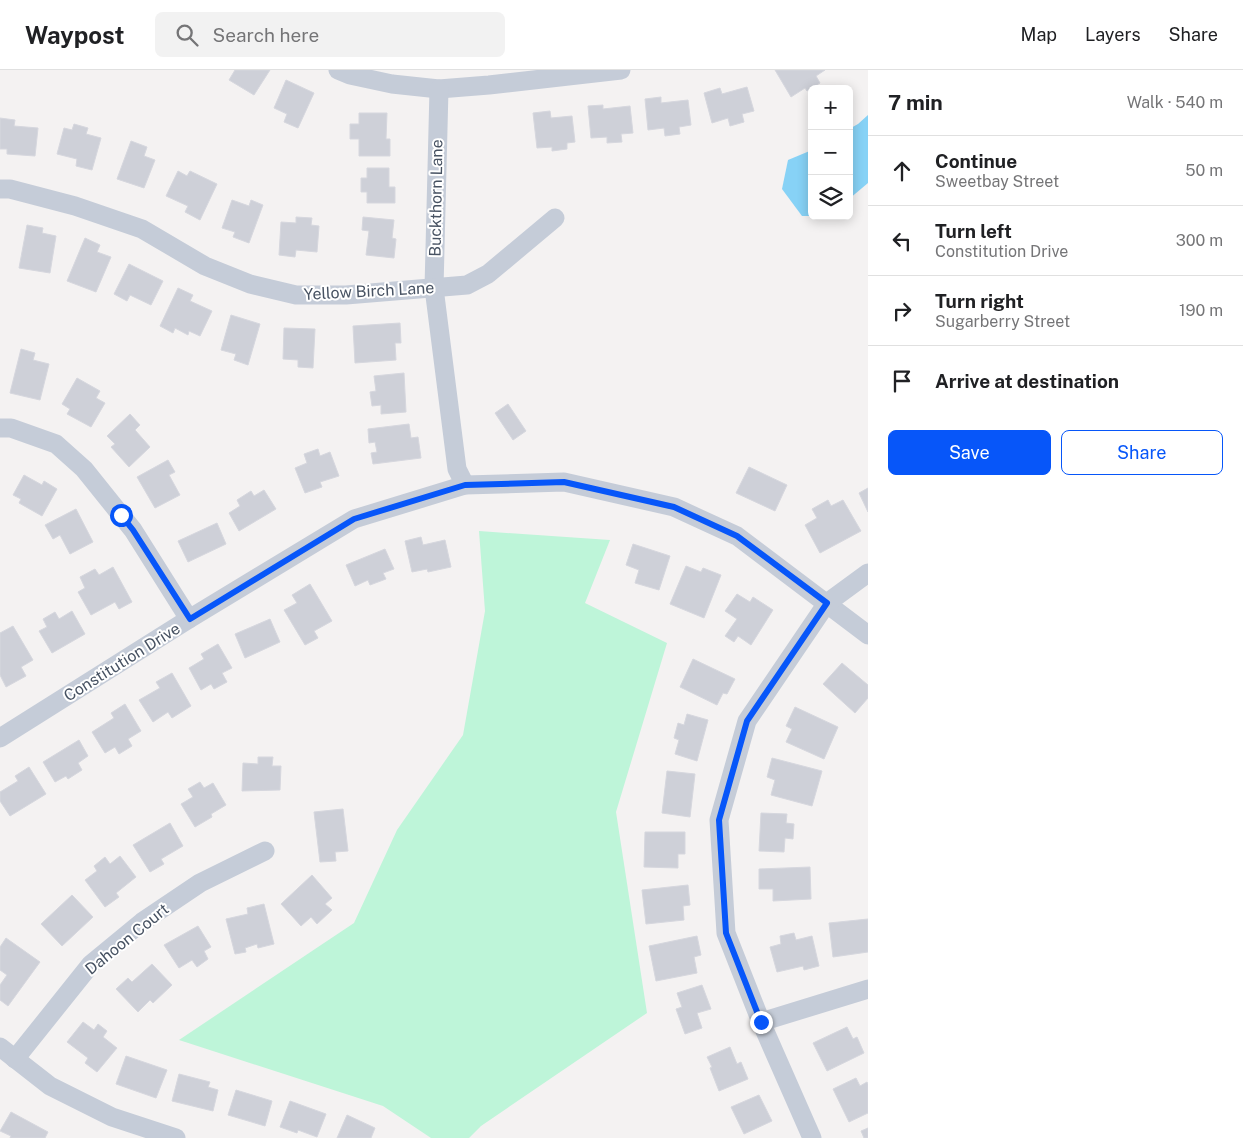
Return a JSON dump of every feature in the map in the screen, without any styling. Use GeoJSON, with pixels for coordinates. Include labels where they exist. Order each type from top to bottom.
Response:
{"type":"FeatureCollection","features":[{"type":"Feature","properties":{"kind":"street"},"geometry":{"type":"LineString","coordinates":[[338,70],[350,75],[392,84],[439,89],[621,70]]}},
{"type":"Feature","properties":{"kind":"street","name":"Buckthorn Lane"},"geometry":{"type":"LineString","coordinates":[[439,89],[434,288],[457,469],[465,485]]}},
{"type":"Feature","properties":{"kind":"street","name":"Yellow Birch Lane"},"geometry":{"type":"LineString","coordinates":[[0,189],[10,189],[75,206],[142,229],[205,266],[250,284],[296,295],[346,295],[466,285],[488,274],[555,218]]}},
{"type":"Feature","properties":{"kind":"street"},"geometry":{"type":"LineString","coordinates":[[0,428],[11,428],[56,444],[84,470],[133,530],[190,619]]}},
{"type":"Feature","properties":{"kind":"street","name":"Constitution Drive"},"geometry":{"type":"LineString","coordinates":[[0,738],[354,519],[465,485],[564,482],[674,507],[737,536],[868,635]]}},
{"type":"Feature","properties":{"kind":"street"},"geometry":{"type":"LineString","coordinates":[[812,1138],[761,1022],[726,933],[719,820],[747,721],[827,603],[868,572]]}},
{"type":"Feature","properties":{"kind":"street","name":"Dahoon Court"},"geometry":{"type":"LineString","coordinates":[[15,1059],[91,964],[142,922],[200,882],[265,851]]}},
{"type":"Feature","properties":{"kind":"street"},"geometry":{"type":"LineString","coordinates":[[761,1022],[868,989]]}},
{"type":"Feature","properties":{"kind":"street"},"geometry":{"type":"LineString","coordinates":[[0,1047],[50,1086],[112,1118],[176,1138]]}},
{"type":"Feature","properties":{"kind":"green space"},"geometry":{"type":"Polygon","coordinates":[[[479,531],[610,540],[585,603],[667,643],[616,812],[647,1013],[481,1126],[469,1138],[431,1138],[383,1106],[179,1040],[354,923],[397,830],[463,735],[485,611],[479,531]]]}},
{"type":"Feature","properties":{"kind":"water"},"geometry":{"type":"Polygon","coordinates":[[[868,115],[868,183],[853,196],[853,127],[868,115]]]}},
{"type":"Feature","properties":{"kind":"water"},"geometry":{"type":"Polygon","coordinates":[[[808,152],[808,216],[802,216],[782,189],[788,160],[808,152]]]}},
{"type":"Feature","properties":{"kind":"building"},"geometry":{"type":"Polygon","coordinates":[[[235,70],[270,70],[254,95],[229,80],[235,70]]]}},
{"type":"Feature","properties":{"kind":"building"},"geometry":{"type":"Polygon","coordinates":[[[775,70],[825,70],[816,76],[820,83],[808,85],[808,90],[805,88],[791,97],[775,70]]]}},
{"type":"Feature","properties":{"kind":"building"},"geometry":{"type":"Polygon","coordinates":[[[286,80],[314,93],[298,128],[284,122],[287,114],[274,108],[286,80]]]}},
{"type":"Feature","properties":{"kind":"building"},"geometry":{"type":"Polygon","coordinates":[[[747,87],[754,111],[742,114],[744,122],[730,126],[728,118],[712,123],[704,93],[720,88],[722,94],[747,87]]]}},
{"type":"Feature","properties":{"kind":"building"},"geometry":{"type":"Polygon","coordinates":[[[661,97],[661,103],[688,100],[691,125],[679,127],[680,134],[665,136],[664,128],[648,130],[645,99],[661,97]]]}},
{"type":"Feature","properties":{"kind":"building"},"geometry":{"type":"Polygon","coordinates":[[[603,105],[603,109],[630,106],[633,133],[621,134],[622,142],[607,143],[607,137],[591,138],[588,106],[603,105]]]}},
{"type":"Feature","properties":{"kind":"building"},"geometry":{"type":"Polygon","coordinates":[[[550,111],[551,118],[572,116],[575,142],[567,143],[567,149],[552,151],[552,147],[537,148],[533,113],[550,111]]]}},
{"type":"Feature","properties":{"kind":"building"},"geometry":{"type":"Polygon","coordinates":[[[359,113],[387,113],[386,139],[390,139],[390,156],[359,156],[359,139],[350,139],[350,124],[359,124],[359,113]]]}},
{"type":"Feature","properties":{"kind":"building"},"geometry":{"type":"Polygon","coordinates":[[[0,118],[15,120],[14,126],[38,128],[35,156],[7,154],[7,149],[0,149],[0,118]]]}},
{"type":"Feature","properties":{"kind":"building"},"geometry":{"type":"Polygon","coordinates":[[[74,124],[88,128],[86,134],[101,138],[92,170],[76,166],[77,159],[57,154],[64,128],[72,130],[74,124]]]}},
{"type":"Feature","properties":{"kind":"building"},"geometry":{"type":"Polygon","coordinates":[[[131,141],[147,147],[144,156],[155,160],[144,188],[117,179],[131,141]]]}},
{"type":"Feature","properties":{"kind":"building"},"geometry":{"type":"Polygon","coordinates":[[[367,168],[389,168],[389,187],[395,187],[395,203],[367,203],[367,192],[361,192],[361,178],[367,178],[367,168]]]}},
{"type":"Feature","properties":{"kind":"building"},"geometry":{"type":"Polygon","coordinates":[[[178,171],[187,176],[190,171],[217,184],[200,220],[185,212],[188,206],[166,196],[178,171]]]}},
{"type":"Feature","properties":{"kind":"building"},"geometry":{"type":"Polygon","coordinates":[[[232,200],[249,206],[251,200],[263,205],[249,243],[233,237],[235,232],[222,228],[232,200]]]}},
{"type":"Feature","properties":{"kind":"building"},"geometry":{"type":"Polygon","coordinates":[[[296,217],[312,218],[311,225],[319,226],[317,252],[296,250],[295,257],[279,255],[281,222],[296,223],[296,217]]]}},
{"type":"Feature","properties":{"kind":"building"},"geometry":{"type":"Polygon","coordinates":[[[363,217],[394,220],[392,238],[396,239],[394,258],[366,255],[369,231],[362,230],[363,217]]]}},
{"type":"Feature","properties":{"kind":"building"},"geometry":{"type":"Polygon","coordinates":[[[27,225],[43,228],[42,233],[56,236],[50,273],[19,268],[27,225]]]}},
{"type":"Feature","properties":{"kind":"building"},"geometry":{"type":"Polygon","coordinates":[[[85,238],[100,245],[97,252],[111,257],[96,292],[67,281],[85,238]]]}},
{"type":"Feature","properties":{"kind":"building"},"geometry":{"type":"Polygon","coordinates":[[[129,264],[163,281],[151,305],[130,295],[127,301],[114,294],[129,264]]]}},
{"type":"Feature","properties":{"kind":"building"},"geometry":{"type":"Polygon","coordinates":[[[178,288],[193,295],[190,301],[212,311],[200,336],[189,331],[188,335],[175,328],[173,333],[160,326],[178,288]]]}},
{"type":"Feature","properties":{"kind":"building"},"geometry":{"type":"Polygon","coordinates":[[[231,315],[260,324],[248,365],[234,360],[236,354],[221,350],[231,315]]]}},
{"type":"Feature","properties":{"kind":"building"},"geometry":{"type":"Polygon","coordinates":[[[400,323],[401,343],[395,343],[396,360],[355,363],[353,326],[400,323]]]}},
{"type":"Feature","properties":{"kind":"building"},"geometry":{"type":"Polygon","coordinates":[[[284,328],[315,329],[313,368],[298,367],[298,360],[283,359],[284,328]]]}},
{"type":"Feature","properties":{"kind":"building"},"geometry":{"type":"Polygon","coordinates":[[[21,349],[35,353],[33,360],[49,364],[40,400],[10,393],[21,349]]]}},
{"type":"Feature","properties":{"kind":"building"},"geometry":{"type":"Polygon","coordinates":[[[404,373],[406,412],[381,414],[381,405],[372,406],[370,392],[376,391],[374,376],[404,373]]]}},
{"type":"Feature","properties":{"kind":"building"},"geometry":{"type":"Polygon","coordinates":[[[77,378],[100,391],[96,398],[105,403],[91,427],[67,414],[70,409],[62,404],[77,378]]]}},
{"type":"Feature","properties":{"kind":"building"},"geometry":{"type":"Polygon","coordinates":[[[508,404],[526,431],[513,440],[495,413],[508,404]]]}},
{"type":"Feature","properties":{"kind":"building"},"geometry":{"type":"Polygon","coordinates":[[[130,414],[140,425],[135,430],[150,447],[129,467],[111,447],[115,444],[107,436],[130,414]]]}},
{"type":"Feature","properties":{"kind":"building"},"geometry":{"type":"Polygon","coordinates":[[[409,424],[411,438],[418,437],[421,458],[373,464],[371,453],[377,452],[375,442],[369,443],[368,429],[409,424]]]}},
{"type":"Feature","properties":{"kind":"building"},"geometry":{"type":"Polygon","coordinates":[[[318,449],[320,456],[330,452],[339,476],[320,482],[322,487],[305,493],[295,468],[307,463],[304,454],[318,449]]]}},
{"type":"Feature","properties":{"kind":"building"},"geometry":{"type":"Polygon","coordinates":[[[168,460],[175,472],[169,475],[180,495],[155,508],[137,477],[168,460]]]}},
{"type":"Feature","properties":{"kind":"building"},"geometry":{"type":"Polygon","coordinates":[[[749,467],[787,485],[775,511],[736,493],[749,467]]]}},
{"type":"Feature","properties":{"kind":"building"},"geometry":{"type":"Polygon","coordinates":[[[24,475],[42,485],[44,481],[57,489],[42,516],[19,503],[21,499],[13,495],[24,475]]]}},
{"type":"Feature","properties":{"kind":"building"},"geometry":{"type":"Polygon","coordinates":[[[868,488],[868,512],[859,493],[868,488]]]}},
{"type":"Feature","properties":{"kind":"building"},"geometry":{"type":"Polygon","coordinates":[[[264,490],[276,509],[239,531],[229,513],[240,506],[237,500],[251,491],[254,496],[264,490]]]}},
{"type":"Feature","properties":{"kind":"building"},"geometry":{"type":"Polygon","coordinates":[[[828,500],[831,506],[843,500],[861,531],[820,553],[805,525],[817,518],[812,509],[828,500]]]}},
{"type":"Feature","properties":{"kind":"building"},"geometry":{"type":"Polygon","coordinates":[[[76,509],[93,542],[70,554],[60,535],[53,539],[45,525],[76,509]]]}},
{"type":"Feature","properties":{"kind":"building"},"geometry":{"type":"Polygon","coordinates":[[[217,523],[226,544],[188,562],[178,541],[217,523]]]}},
{"type":"Feature","properties":{"kind":"building"},"geometry":{"type":"Polygon","coordinates":[[[421,537],[423,545],[445,540],[451,567],[428,572],[427,569],[412,572],[405,541],[421,537]]]}},
{"type":"Feature","properties":{"kind":"building"},"geometry":{"type":"Polygon","coordinates":[[[633,544],[670,556],[659,590],[635,583],[639,570],[626,565],[633,544]]]}},
{"type":"Feature","properties":{"kind":"building"},"geometry":{"type":"Polygon","coordinates":[[[385,549],[394,569],[383,573],[386,579],[370,585],[368,580],[355,586],[346,565],[385,549]]]}},
{"type":"Feature","properties":{"kind":"building"},"geometry":{"type":"Polygon","coordinates":[[[686,566],[701,572],[703,568],[721,575],[704,618],[670,604],[686,566]]]}},
{"type":"Feature","properties":{"kind":"building"},"geometry":{"type":"Polygon","coordinates":[[[113,567],[132,602],[119,609],[115,602],[91,615],[78,592],[85,588],[80,577],[95,569],[99,575],[113,567]]]}},
{"type":"Feature","properties":{"kind":"building"},"geometry":{"type":"Polygon","coordinates":[[[310,584],[332,621],[314,631],[318,638],[305,645],[284,610],[297,603],[292,595],[310,584]]]}},
{"type":"Feature","properties":{"kind":"building"},"geometry":{"type":"Polygon","coordinates":[[[737,594],[750,602],[753,597],[773,610],[751,645],[738,636],[734,642],[725,636],[737,619],[725,611],[737,594]]]}},
{"type":"Feature","properties":{"kind":"building"},"geometry":{"type":"Polygon","coordinates":[[[72,611],[85,634],[52,653],[39,631],[47,627],[43,619],[55,612],[59,619],[72,611]]]}},
{"type":"Feature","properties":{"kind":"building"},"geometry":{"type":"Polygon","coordinates":[[[270,619],[280,642],[245,658],[235,634],[270,619]]]}},
{"type":"Feature","properties":{"kind":"building"},"geometry":{"type":"Polygon","coordinates":[[[13,626],[33,660],[21,667],[26,676],[6,687],[0,675],[0,633],[13,626]]]}},
{"type":"Feature","properties":{"kind":"building"},"geometry":{"type":"Polygon","coordinates":[[[218,644],[232,668],[222,673],[227,682],[214,689],[211,684],[201,690],[189,668],[204,659],[201,654],[218,644]]]}},
{"type":"Feature","properties":{"kind":"building"},"geometry":{"type":"Polygon","coordinates":[[[693,659],[735,679],[727,694],[723,693],[717,705],[680,687],[693,659]]]}},
{"type":"Feature","properties":{"kind":"building"},"geometry":{"type":"Polygon","coordinates":[[[842,663],[868,685],[868,698],[855,713],[823,684],[842,663]]]}},
{"type":"Feature","properties":{"kind":"building"},"geometry":{"type":"Polygon","coordinates":[[[172,673],[191,706],[172,718],[168,712],[153,722],[139,700],[160,688],[156,682],[172,673]]]}},
{"type":"Feature","properties":{"kind":"building"},"geometry":{"type":"Polygon","coordinates":[[[125,704],[141,731],[128,739],[132,746],[119,754],[115,747],[105,753],[92,732],[114,718],[111,713],[125,704]]]}},
{"type":"Feature","properties":{"kind":"building"},"geometry":{"type":"Polygon","coordinates":[[[795,707],[838,727],[824,759],[786,742],[792,729],[786,726],[795,707]]]}},
{"type":"Feature","properties":{"kind":"building"},"geometry":{"type":"Polygon","coordinates":[[[687,714],[708,720],[697,761],[675,754],[679,740],[674,738],[678,723],[684,725],[687,714]]]}},
{"type":"Feature","properties":{"kind":"building"},"geometry":{"type":"Polygon","coordinates":[[[79,740],[88,756],[78,763],[82,770],[68,779],[66,776],[55,782],[43,762],[79,740]]]}},
{"type":"Feature","properties":{"kind":"building"},"geometry":{"type":"Polygon","coordinates":[[[258,757],[273,757],[272,766],[281,766],[280,790],[242,791],[243,763],[258,764],[258,757]]]}},
{"type":"Feature","properties":{"kind":"building"},"geometry":{"type":"Polygon","coordinates":[[[772,758],[822,771],[812,806],[771,795],[775,780],[767,777],[772,758]]]}},
{"type":"Feature","properties":{"kind":"building"},"geometry":{"type":"Polygon","coordinates":[[[29,767],[46,794],[10,816],[0,801],[0,792],[18,781],[15,776],[29,767]]]}},
{"type":"Feature","properties":{"kind":"building"},"geometry":{"type":"Polygon","coordinates":[[[667,771],[695,774],[690,817],[662,813],[667,771]]]}},
{"type":"Feature","properties":{"kind":"building"},"geometry":{"type":"Polygon","coordinates":[[[200,782],[204,788],[213,783],[226,805],[211,814],[212,817],[195,827],[181,804],[193,797],[188,789],[200,782]]]}},
{"type":"Feature","properties":{"kind":"building"},"geometry":{"type":"Polygon","coordinates":[[[343,809],[348,851],[335,852],[336,861],[320,862],[314,812],[343,809]]]}},
{"type":"Feature","properties":{"kind":"building"},"geometry":{"type":"Polygon","coordinates":[[[761,813],[787,814],[786,823],[794,824],[793,839],[785,838],[784,852],[759,851],[761,813]]]}},
{"type":"Feature","properties":{"kind":"building"},"geometry":{"type":"Polygon","coordinates":[[[170,823],[183,846],[161,859],[164,864],[150,872],[133,845],[170,823]]]}},
{"type":"Feature","properties":{"kind":"building"},"geometry":{"type":"Polygon","coordinates":[[[645,832],[685,832],[685,854],[678,854],[678,868],[644,867],[645,832]]]}},
{"type":"Feature","properties":{"kind":"building"},"geometry":{"type":"Polygon","coordinates":[[[120,856],[136,877],[116,893],[119,897],[105,907],[85,880],[97,871],[94,866],[105,857],[110,864],[120,856]]]}},
{"type":"Feature","properties":{"kind":"building"},"geometry":{"type":"Polygon","coordinates":[[[810,867],[811,899],[773,901],[773,889],[759,889],[759,869],[810,867]]]}},
{"type":"Feature","properties":{"kind":"building"},"geometry":{"type":"Polygon","coordinates":[[[312,875],[332,898],[325,904],[332,910],[317,924],[311,917],[301,926],[281,904],[312,875]]]}},
{"type":"Feature","properties":{"kind":"building"},"geometry":{"type":"Polygon","coordinates":[[[688,885],[690,905],[683,906],[684,920],[646,924],[642,890],[688,885]]]}},
{"type":"Feature","properties":{"kind":"building"},"geometry":{"type":"Polygon","coordinates":[[[72,895],[93,917],[62,946],[41,924],[72,895]]]}},
{"type":"Feature","properties":{"kind":"building"},"geometry":{"type":"Polygon","coordinates":[[[264,904],[274,944],[258,948],[257,944],[245,948],[246,952],[235,954],[226,919],[248,914],[247,908],[264,904]]]}},
{"type":"Feature","properties":{"kind":"building"},"geometry":{"type":"Polygon","coordinates":[[[868,919],[868,952],[833,957],[829,923],[868,919]]]}},
{"type":"Feature","properties":{"kind":"building"},"geometry":{"type":"Polygon","coordinates":[[[198,926],[211,947],[204,951],[208,959],[197,967],[192,960],[179,968],[164,945],[198,926]]]}},
{"type":"Feature","properties":{"kind":"building"},"geometry":{"type":"Polygon","coordinates":[[[794,933],[796,940],[812,936],[819,966],[804,970],[803,966],[777,972],[770,947],[781,944],[780,936],[794,933]]]}},
{"type":"Feature","properties":{"kind":"building"},"geometry":{"type":"Polygon","coordinates":[[[697,936],[701,955],[694,957],[697,973],[656,981],[649,946],[697,936]]]}},
{"type":"Feature","properties":{"kind":"building"},"geometry":{"type":"Polygon","coordinates":[[[6,938],[40,962],[8,1006],[0,1000],[0,985],[7,975],[0,970],[0,947],[6,938]]]}},
{"type":"Feature","properties":{"kind":"building"},"geometry":{"type":"Polygon","coordinates":[[[152,964],[172,985],[153,1003],[150,1000],[138,1012],[116,989],[128,978],[132,982],[152,964]]]}},
{"type":"Feature","properties":{"kind":"building"},"geometry":{"type":"Polygon","coordinates":[[[702,985],[711,1009],[697,1013],[702,1028],[685,1034],[676,1009],[682,1007],[677,993],[702,985]]]}},
{"type":"Feature","properties":{"kind":"building"},"geometry":{"type":"Polygon","coordinates":[[[83,1022],[94,1030],[98,1024],[107,1031],[103,1037],[117,1048],[97,1072],[85,1063],[88,1058],[67,1042],[83,1022]]]}},
{"type":"Feature","properties":{"kind":"building"},"geometry":{"type":"Polygon","coordinates":[[[847,1027],[853,1039],[857,1037],[864,1053],[827,1071],[813,1043],[847,1027]]]}},
{"type":"Feature","properties":{"kind":"building"},"geometry":{"type":"Polygon","coordinates":[[[730,1047],[737,1064],[741,1062],[748,1079],[719,1091],[707,1057],[730,1047]]]}},
{"type":"Feature","properties":{"kind":"building"},"geometry":{"type":"Polygon","coordinates":[[[126,1056],[167,1070],[156,1098],[116,1084],[126,1056]]]}},
{"type":"Feature","properties":{"kind":"building"},"geometry":{"type":"Polygon","coordinates":[[[179,1074],[210,1082],[208,1087],[218,1090],[213,1111],[172,1101],[179,1074]]]}},
{"type":"Feature","properties":{"kind":"building"},"geometry":{"type":"Polygon","coordinates":[[[856,1078],[860,1086],[867,1082],[868,1084],[868,1113],[849,1122],[833,1089],[856,1078]]]}},
{"type":"Feature","properties":{"kind":"building"},"geometry":{"type":"Polygon","coordinates":[[[236,1090],[272,1101],[265,1126],[228,1115],[236,1090]]]}},
{"type":"Feature","properties":{"kind":"building"},"geometry":{"type":"Polygon","coordinates":[[[759,1095],[772,1121],[744,1134],[731,1107],[759,1095]]]}},
{"type":"Feature","properties":{"kind":"building"},"geometry":{"type":"Polygon","coordinates":[[[290,1101],[326,1114],[317,1137],[298,1130],[297,1133],[280,1127],[290,1101]]]}},
{"type":"Feature","properties":{"kind":"building"},"geometry":{"type":"Polygon","coordinates":[[[11,1112],[48,1132],[45,1138],[10,1138],[11,1136],[0,1131],[11,1112]]]}},
{"type":"Feature","properties":{"kind":"building"},"geometry":{"type":"Polygon","coordinates":[[[347,1115],[375,1128],[371,1138],[337,1138],[347,1115]]]}},
{"type":"Feature","properties":{"kind":"building"},"geometry":{"type":"Polygon","coordinates":[[[868,1128],[868,1138],[864,1138],[861,1131],[868,1128]]]}},
{"type":"Feature","properties":{"kind":"route"},"geometry":{"type":"LineString","coordinates":[[121,515],[133,530],[190,619],[354,519],[465,485],[564,482],[674,507],[737,536],[827,603],[747,721],[719,820],[726,933],[761,1022]]}}]}
